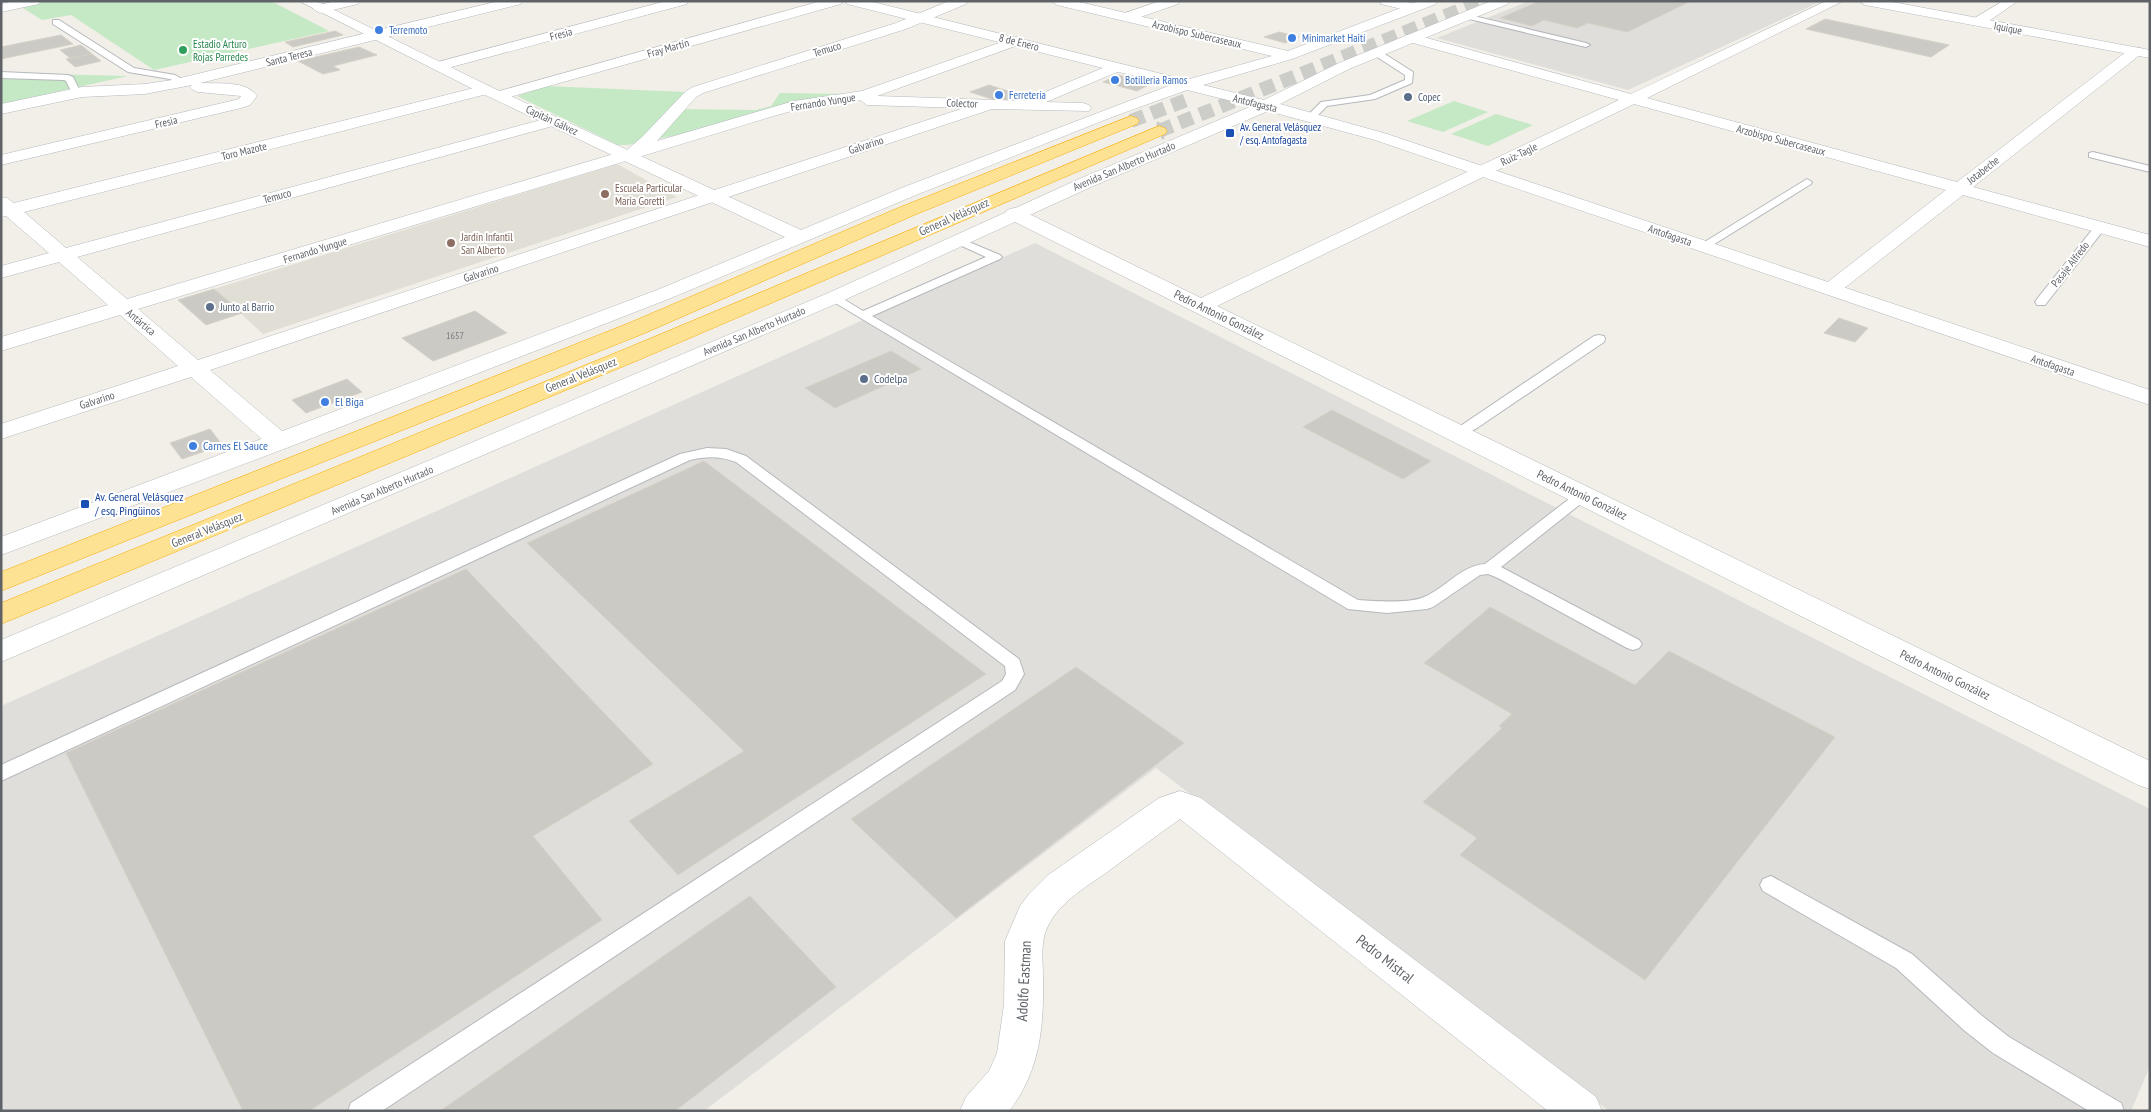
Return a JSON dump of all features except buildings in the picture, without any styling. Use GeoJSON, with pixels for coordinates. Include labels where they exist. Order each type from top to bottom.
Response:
{"type":"FeatureCollection","features":[{"type":"Feature","properties":{"kind":"highway","name":"General Velásquez"},"geometry":{"type":"LineString","coordinates":[[1,580],[66,556],[637,328],[905,212],[1131,122]]}},
{"type":"Feature","properties":{"kind":"highway","name":"General Velásquez"},"geometry":{"type":"LineString","coordinates":[[1,614],[633,354],[1159,132]]}},
{"type":"Feature","properties":{"kind":"street"},"geometry":{"type":"LineString","coordinates":[[1,8],[34,1]]}},
{"type":"Feature","properties":{"kind":"street","name":"Capitán Gálvez"},"geometry":{"type":"LineString","coordinates":[[305,1],[800,237]]}},
{"type":"Feature","properties":{"kind":"street"},"geometry":{"type":"LineString","coordinates":[[320,9],[353,1]]}},
{"type":"Feature","properties":{"kind":"street","name":"Santa Teresa"},"geometry":{"type":"LineString","coordinates":[[1,109],[76,93],[178,84],[516,1]]}},
{"type":"Feature","properties":{"kind":"street","name":"Fresia"},"geometry":{"type":"LineString","coordinates":[[439,66],[682,1]]}},
{"type":"Feature","properties":{"kind":"street","name":"Fray Martín"},"geometry":{"type":"LineString","coordinates":[[493,92],[836,1]]}},
{"type":"Feature","properties":{"kind":"street","name":"8 de Enero"},"geometry":{"type":"LineString","coordinates":[[852,1],[923,17],[1186,85]]}},
{"type":"Feature","properties":{"kind":"street","name":"Temuco"},"geometry":{"type":"LineString","coordinates":[[691,94],[717,84],[901,26],[961,1]]}},
{"type":"Feature","properties":{"kind":"street","name":"Arzobispo Subercaseaux"},"geometry":{"type":"LineString","coordinates":[[1057,1],[1287,56],[1336,70]]}},
{"type":"Feature","properties":{"kind":"street"},"geometry":{"type":"LineString","coordinates":[[1128,17],[1173,1]]}},
{"type":"Feature","properties":{"kind":"street"},"geometry":{"type":"LineString","coordinates":[[1386,1],[1414,8]]}},
{"type":"Feature","properties":{"kind":"street"},"geometry":{"type":"LineString","coordinates":[[1,547],[664,294],[971,166],[1186,85],[1287,56],[1431,1]]}},
{"type":"Feature","properties":{"kind":"street","name":"Avenida San Alberto Hurtado"},"geometry":{"type":"LineString","coordinates":[[1,652],[833,298],[1014,214],[1275,101],[1336,70],[1503,1]]}},
{"type":"Feature","properties":{"kind":"street","name":"Ruiz-Tagle"},"geometry":{"type":"LineString","coordinates":[[1202,306],[1837,1]]}},
{"type":"Feature","properties":{"kind":"street","name":"Iquique"},"geometry":{"type":"LineString","coordinates":[[1865,1],[2143,53]]}},
{"type":"Feature","properties":{"kind":"street"},"geometry":{"type":"LineString","coordinates":[[1978,22],[2012,1]]}},
{"type":"Feature","properties":{"kind":"street","name":"Arzobispo Subercaseaux"},"geometry":{"type":"LineString","coordinates":[[1412,38],[2150,241]]}},
{"type":"Feature","properties":{"kind":"street","name":"Fernando Yungue"},"geometry":{"type":"LineString","coordinates":[[1,344],[794,106],[865,94],[1016,41]]}},
{"type":"Feature","properties":{"kind":"street","name":"Jotabeche"},"geometry":{"type":"LineString","coordinates":[[1831,289],[1960,189],[2143,53]]}},
{"type":"Feature","properties":{"kind":"street"},"geometry":{"type":"LineString","coordinates":[[1022,106],[1117,67]]}},
{"type":"Feature","properties":{"kind":"street","name":"Fresia"},"geometry":{"type":"LineString","coordinates":[[1,160],[235,105],[246,102],[249,96],[247,92],[242,90],[178,84]]}},
{"type":"Feature","properties":{"kind":"street","name":"Antofagasta"},"geometry":{"type":"LineString","coordinates":[[1186,85],[1275,101],[1312,117],[1390,140],[2150,398]]}},
{"type":"Feature","properties":{"kind":"street","name":"Toro Mazote"},"geometry":{"type":"LineString","coordinates":[[4,208],[493,92]]}},
{"type":"Feature","properties":{"kind":"street","name":"Fernando Yungue"},"geometry":{"type":"LineString","coordinates":[[628,156],[648,141],[691,94]]}},
{"type":"Feature","properties":{"kind":"street","name":"Colector"},"geometry":{"type":"LineString","coordinates":[[840,99],[1083,108]]}},
{"type":"Feature","properties":{"kind":"street","name":"Galvarino"},"geometry":{"type":"LineString","coordinates":[[1,432],[990,105]]}},
{"type":"Feature","properties":{"kind":"street","name":"Temuco"},"geometry":{"type":"LineString","coordinates":[[1,272],[554,121]]}},
{"type":"Feature","properties":{"kind":"street","name":"Antártica"},"geometry":{"type":"LineString","coordinates":[[4,208],[63,255],[280,442]]}},
{"type":"Feature","properties":{"kind":"street","name":"Pedro Antonio González"},"geometry":{"type":"LineString","coordinates":[[1014,214],[2150,776]]}},
{"type":"Feature","properties":{"kind":"street","name":"Adolfo Eastman"},"geometry":{"type":"LineString","coordinates":[[981,1111],[998,1093],[1013,1068],[1020,1045],[1024,941],[1028,926],[1035,912],[1061,886],[1171,807],[1180,804],[1189,807]]}},
{"type":"Feature","properties":{"kind":"street","name":"Pedro Mistral"},"geometry":{"type":"LineString","coordinates":[[1189,807],[1581,1111]]}},
{"type":"Feature","properties":{"kind":"lane"},"geometry":{"type":"LineString","coordinates":[[1468,16],[1586,45]]}},
{"type":"Feature","properties":{"kind":"lane"},"geometry":{"type":"LineString","coordinates":[[56,22],[131,70],[172,77],[178,84]]}},
{"type":"Feature","properties":{"kind":"lane"},"geometry":{"type":"LineString","coordinates":[[1312,117],[1324,104],[1372,97],[1409,81],[1410,74],[1377,53]]}},
{"type":"Feature","properties":{"kind":"lane"},"geometry":{"type":"LineString","coordinates":[[1,75],[65,77],[70,79],[76,93]]}},
{"type":"Feature","properties":{"kind":"lane"},"geometry":{"type":"LineString","coordinates":[[2093,155],[2150,169]]}},
{"type":"Feature","properties":{"kind":"lane"},"geometry":{"type":"LineString","coordinates":[[1704,246],[1807,182]]}},
{"type":"Feature","properties":{"kind":"lane","name":"Pasaje Alfredo"},"geometry":{"type":"LineString","coordinates":[[2041,302],[2100,227]]}},
{"type":"Feature","properties":{"kind":"lane"},"geometry":{"type":"LineString","coordinates":[[864,315],[996,256],[957,240]]}},
{"type":"Feature","properties":{"kind":"lane"},"geometry":{"type":"LineString","coordinates":[[833,298],[1354,604],[1387,607],[1427,603],[1476,570],[1489,569],[1504,574],[1632,644]]}},
{"type":"Feature","properties":{"kind":"lane"},"geometry":{"type":"LineString","coordinates":[[1457,433],[1472,425],[1599,339]]}},
{"type":"Feature","properties":{"kind":"lane"},"geometry":{"type":"LineString","coordinates":[[1,774],[685,457],[706,452],[725,452],[741,459],[1013,663],[1015,674],[1009,685],[360,1111]]}},
{"type":"Feature","properties":{"kind":"lane"},"geometry":{"type":"LineString","coordinates":[[1489,569],[1583,495]]}},
{"type":"Feature","properties":{"kind":"lane"},"geometry":{"type":"LineString","coordinates":[[1771,885],[1904,961],[1973,1024],[2000,1045],[2112,1111]]}},
{"type":"Feature","properties":{"kind":"shaded area"},"geometry":{"type":"Polygon","coordinates":[[[1529,1],[1822,1],[1628,90],[1437,38],[1529,1]]]}},
{"type":"Feature","properties":{"kind":"shaded area","name":"Jardín Infantil San Alberto"},"geometry":{"type":"Polygon","coordinates":[[[617,164],[677,197],[263,334],[214,289],[617,164]]]}},
{"type":"Feature","properties":{"kind":"shaded area"},"geometry":{"type":"Polygon","coordinates":[[[1035,243],[2150,809],[2150,1066],[2131,1111],[1609,1111],[1156,768],[704,1111],[1,1111],[1,706],[1035,243]]]}},
{"type":"Feature","properties":{"kind":"green space","name":"Estadio Arturo Rojas Parredes"},"geometry":{"type":"Polygon","coordinates":[[[40,1],[271,1],[329,31],[154,70],[71,15],[42,20],[18,5],[40,1]]]}},
{"type":"Feature","properties":{"kind":"green space"},"geometry":{"type":"Polygon","coordinates":[[[1,73],[128,76],[1,104],[1,73]]]}},
{"type":"Feature","properties":{"kind":"green space"},"geometry":{"type":"Polygon","coordinates":[[[546,86],[685,92],[671,109],[756,110],[771,106],[780,93],[848,94],[716,127],[628,145],[618,145],[517,96],[546,86]]]}},
{"type":"Feature","properties":{"kind":"green space"},"geometry":{"type":"Polygon","coordinates":[[[1454,101],[1488,112],[1443,132],[1407,121],[1454,101]]]}},
{"type":"Feature","properties":{"kind":"green space"},"geometry":{"type":"Polygon","coordinates":[[[1496,114],[1533,125],[1488,146],[1451,134],[1496,114]]]}},
{"type":"Feature","properties":{"kind":"tunnel"},"geometry":{"type":"LineString","coordinates":[[1162,130],[1159,131],[1483,1]]}},
{"type":"Feature","properties":{"kind":"tunnel"},"geometry":{"type":"LineString","coordinates":[[1131,121],[1192,98]]}},
{"type":"Feature","properties":{"kind":"place","name":"Terremoto"},"geometry":{"type":"Point","coordinates":[379,30]}},
{"type":"Feature","properties":{"kind":"place","name":"Minimarket Haití"},"geometry":{"type":"Point","coordinates":[1292,38]}},
{"type":"Feature","properties":{"kind":"place","name":"Estadio Arturo Rojas Parredes"},"geometry":{"type":"Point","coordinates":[183,50]}},
{"type":"Feature","properties":{"kind":"place","name":"Botilleria Ramos"},"geometry":{"type":"Point","coordinates":[1115,80]}},
{"type":"Feature","properties":{"kind":"place","name":"Ferretería"},"geometry":{"type":"Point","coordinates":[999,95]}},
{"type":"Feature","properties":{"kind":"place","name":"Copec"},"geometry":{"type":"Point","coordinates":[1408,97]}},
{"type":"Feature","properties":{"kind":"place","name":"Av. General Velásquez / esq. Antofagasta"},"geometry":{"type":"Point","coordinates":[1230,133]}},
{"type":"Feature","properties":{"kind":"place","name":"Escuela Particular Maria Goretti"},"geometry":{"type":"Point","coordinates":[605,194]}},
{"type":"Feature","properties":{"kind":"place","name":"Jardín Infantil San Alberto"},"geometry":{"type":"Point","coordinates":[451,243]}},
{"type":"Feature","properties":{"kind":"place","name":"Junto al Barrio"},"geometry":{"type":"Point","coordinates":[210,307]}},
{"type":"Feature","properties":{"kind":"place","name":"Codelpa"},"geometry":{"type":"Point","coordinates":[864,379]}},
{"type":"Feature","properties":{"kind":"place","name":"El Biga"},"geometry":{"type":"Point","coordinates":[325,402]}},
{"type":"Feature","properties":{"kind":"place","name":"Carnes El Sauce"},"geometry":{"type":"Point","coordinates":[193,446]}},
{"type":"Feature","properties":{"kind":"place","name":"Av. General Velásquez / esq. Pingüinos"},"geometry":{"type":"Point","coordinates":[85,504]}}]}
